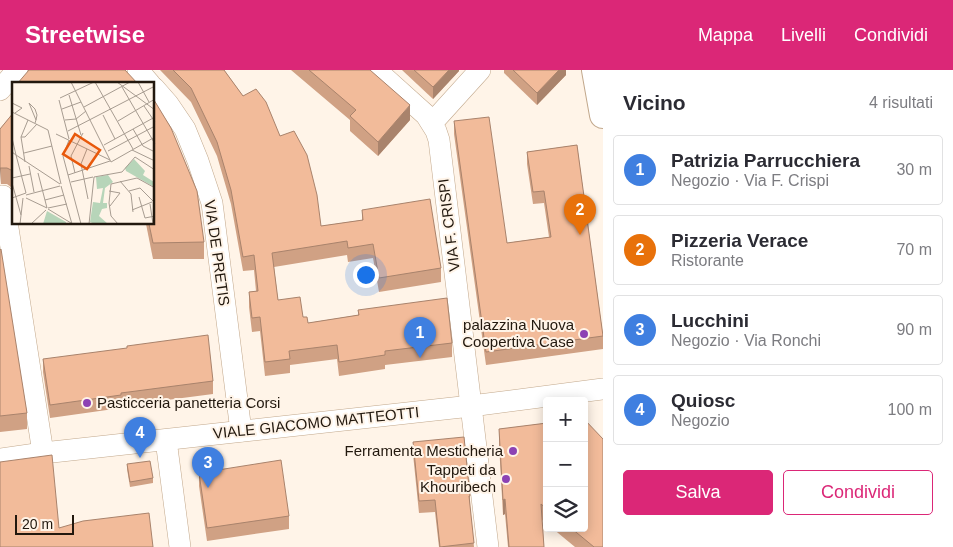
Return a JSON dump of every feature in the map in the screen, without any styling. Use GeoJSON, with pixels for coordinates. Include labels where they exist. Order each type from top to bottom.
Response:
{"type":"FeatureCollection","features":[{"type":"Feature","properties":{"kind":"street"},"geometry":{"type":"LineString","coordinates":[[0,90],[17,70]]}},
{"type":"Feature","properties":{"kind":"street"},"geometry":{"type":"LineString","coordinates":[[138,70],[148,82]]}},
{"type":"Feature","properties":{"kind":"street","name":"VIA F. CRISPI"},"geometry":{"type":"LineString","coordinates":[[376,70],[426,115],[436,130],[439,140],[488,547]]}},
{"type":"Feature","properties":{"kind":"street"},"geometry":{"type":"LineString","coordinates":[[432,123],[480,70]]}},
{"type":"Feature","properties":{"kind":"street"},"geometry":{"type":"LineString","coordinates":[[595,70],[603,115]]}},
{"type":"Feature","properties":{"kind":"street","name":"VIA DE PRETIS"},"geometry":{"type":"LineString","coordinates":[[155,89],[185,129],[212,203],[242,431]]}},
{"type":"Feature","properties":{"kind":"street"},"geometry":{"type":"LineString","coordinates":[[3,196],[43,453]]}},
{"type":"Feature","properties":{"kind":"street","name":"VIALE GIACOMO MATTEOTTI"},"geometry":{"type":"LineString","coordinates":[[0,459],[471,406],[603,389]]}},
{"type":"Feature","properties":{"kind":"street"},"geometry":{"type":"LineString","coordinates":[[166,440],[180,547]]}},
{"type":"Feature","properties":{"kind":"building"},"geometry":{"type":"Polygon","coordinates":[[[29,70],[125,70],[136,82],[19,82],[29,70]]]}},
{"type":"Feature","properties":{"kind":"building"},"geometry":{"type":"Polygon","coordinates":[[[173,70],[224,70],[243,96],[256,89],[266,102],[280,136],[294,131],[307,155],[317,195],[321,226],[363,220],[362,210],[430,199],[441,268],[379,278],[373,244],[348,248],[347,241],[272,253],[278,300],[300,297],[303,317],[307,317],[308,323],[359,315],[358,310],[447,298],[452,343],[385,351],[385,355],[339,362],[337,345],[289,351],[290,359],[265,362],[260,317],[252,318],[249,292],[258,291],[254,255],[243,257],[231,190],[217,142],[191,88],[173,70]]]}},
{"type":"Feature","properties":{"kind":"building"},"geometry":{"type":"Polygon","coordinates":[[[309,70],[370,70],[410,105],[378,142],[350,116],[356,110],[309,70]]]}},
{"type":"Feature","properties":{"kind":"building"},"geometry":{"type":"Polygon","coordinates":[[[414,70],[449,70],[433,87],[414,70]]]}},
{"type":"Feature","properties":{"kind":"building"},"geometry":{"type":"Polygon","coordinates":[[[513,70],[559,70],[537,93],[513,70]]]}},
{"type":"Feature","properties":{"kind":"building"},"geometry":{"type":"Polygon","coordinates":[[[155,102],[171,128],[197,191],[204,242],[153,243],[149,225],[155,225],[155,102]]]}},
{"type":"Feature","properties":{"kind":"building"},"geometry":{"type":"Polygon","coordinates":[[[12,114],[11,170],[0,168],[0,129],[12,114]]]}},
{"type":"Feature","properties":{"kind":"building"},"geometry":{"type":"Polygon","coordinates":[[[489,117],[507,243],[551,237],[544,191],[533,192],[527,152],[577,145],[603,336],[486,352],[454,121],[489,117]]]}},
{"type":"Feature","properties":{"kind":"building"},"geometry":{"type":"Polygon","coordinates":[[[0,250],[27,413],[0,416],[0,250]]]}},
{"type":"Feature","properties":{"kind":"building"},"geometry":{"type":"Polygon","coordinates":[[[208,335],[213,381],[121,393],[121,395],[50,405],[43,359],[208,335]]]}},
{"type":"Feature","properties":{"kind":"building"},"geometry":{"type":"Polygon","coordinates":[[[588,423],[603,439],[603,547],[594,547],[576,532],[588,532],[588,423]]]}},
{"type":"Feature","properties":{"kind":"building"},"geometry":{"type":"Polygon","coordinates":[[[543,424],[543,506],[541,504],[544,547],[509,547],[505,499],[503,500],[499,429],[543,424]]]}},
{"type":"Feature","properties":{"kind":"building"},"geometry":{"type":"Polygon","coordinates":[[[464,437],[474,543],[440,547],[435,500],[419,501],[413,442],[464,437]]]}},
{"type":"Feature","properties":{"kind":"building"},"geometry":{"type":"Polygon","coordinates":[[[52,455],[59,528],[83,521],[149,513],[153,547],[0,547],[0,462],[52,455]]]}},
{"type":"Feature","properties":{"kind":"building"},"geometry":{"type":"Polygon","coordinates":[[[281,460],[289,516],[207,528],[199,473],[281,460]]]}},
{"type":"Feature","properties":{"kind":"building"},"geometry":{"type":"Polygon","coordinates":[[[150,461],[153,478],[130,482],[127,464],[150,461]]]}},
{"type":"Feature","properties":{"kind":"place","name":"Pizzeria Verace"},"geometry":{"type":"Point","coordinates":[580,235]}},
{"type":"Feature","properties":{"kind":"place","name":"palazzina Nuova Coopertiva Case"},"geometry":{"type":"Point","coordinates":[584,334]}},
{"type":"Feature","properties":{"kind":"place","name":"Patrizia Parrucchiera"},"geometry":{"type":"Point","coordinates":[420,358]}},
{"type":"Feature","properties":{"kind":"place","name":"Pasticceria panetteria Corsi"},"geometry":{"type":"Point","coordinates":[87,403]}},
{"type":"Feature","properties":{"kind":"place","name":"Ferramenta Mesticheria"},"geometry":{"type":"Point","coordinates":[513,451]}},
{"type":"Feature","properties":{"kind":"place","name":"Quiosc"},"geometry":{"type":"Point","coordinates":[140,458]}},
{"type":"Feature","properties":{"kind":"place","name":"Tappeti da Khouribech"},"geometry":{"type":"Point","coordinates":[506,479]}},
{"type":"Feature","properties":{"kind":"place","name":"Lucchini"},"geometry":{"type":"Point","coordinates":[208,488]}}]}
